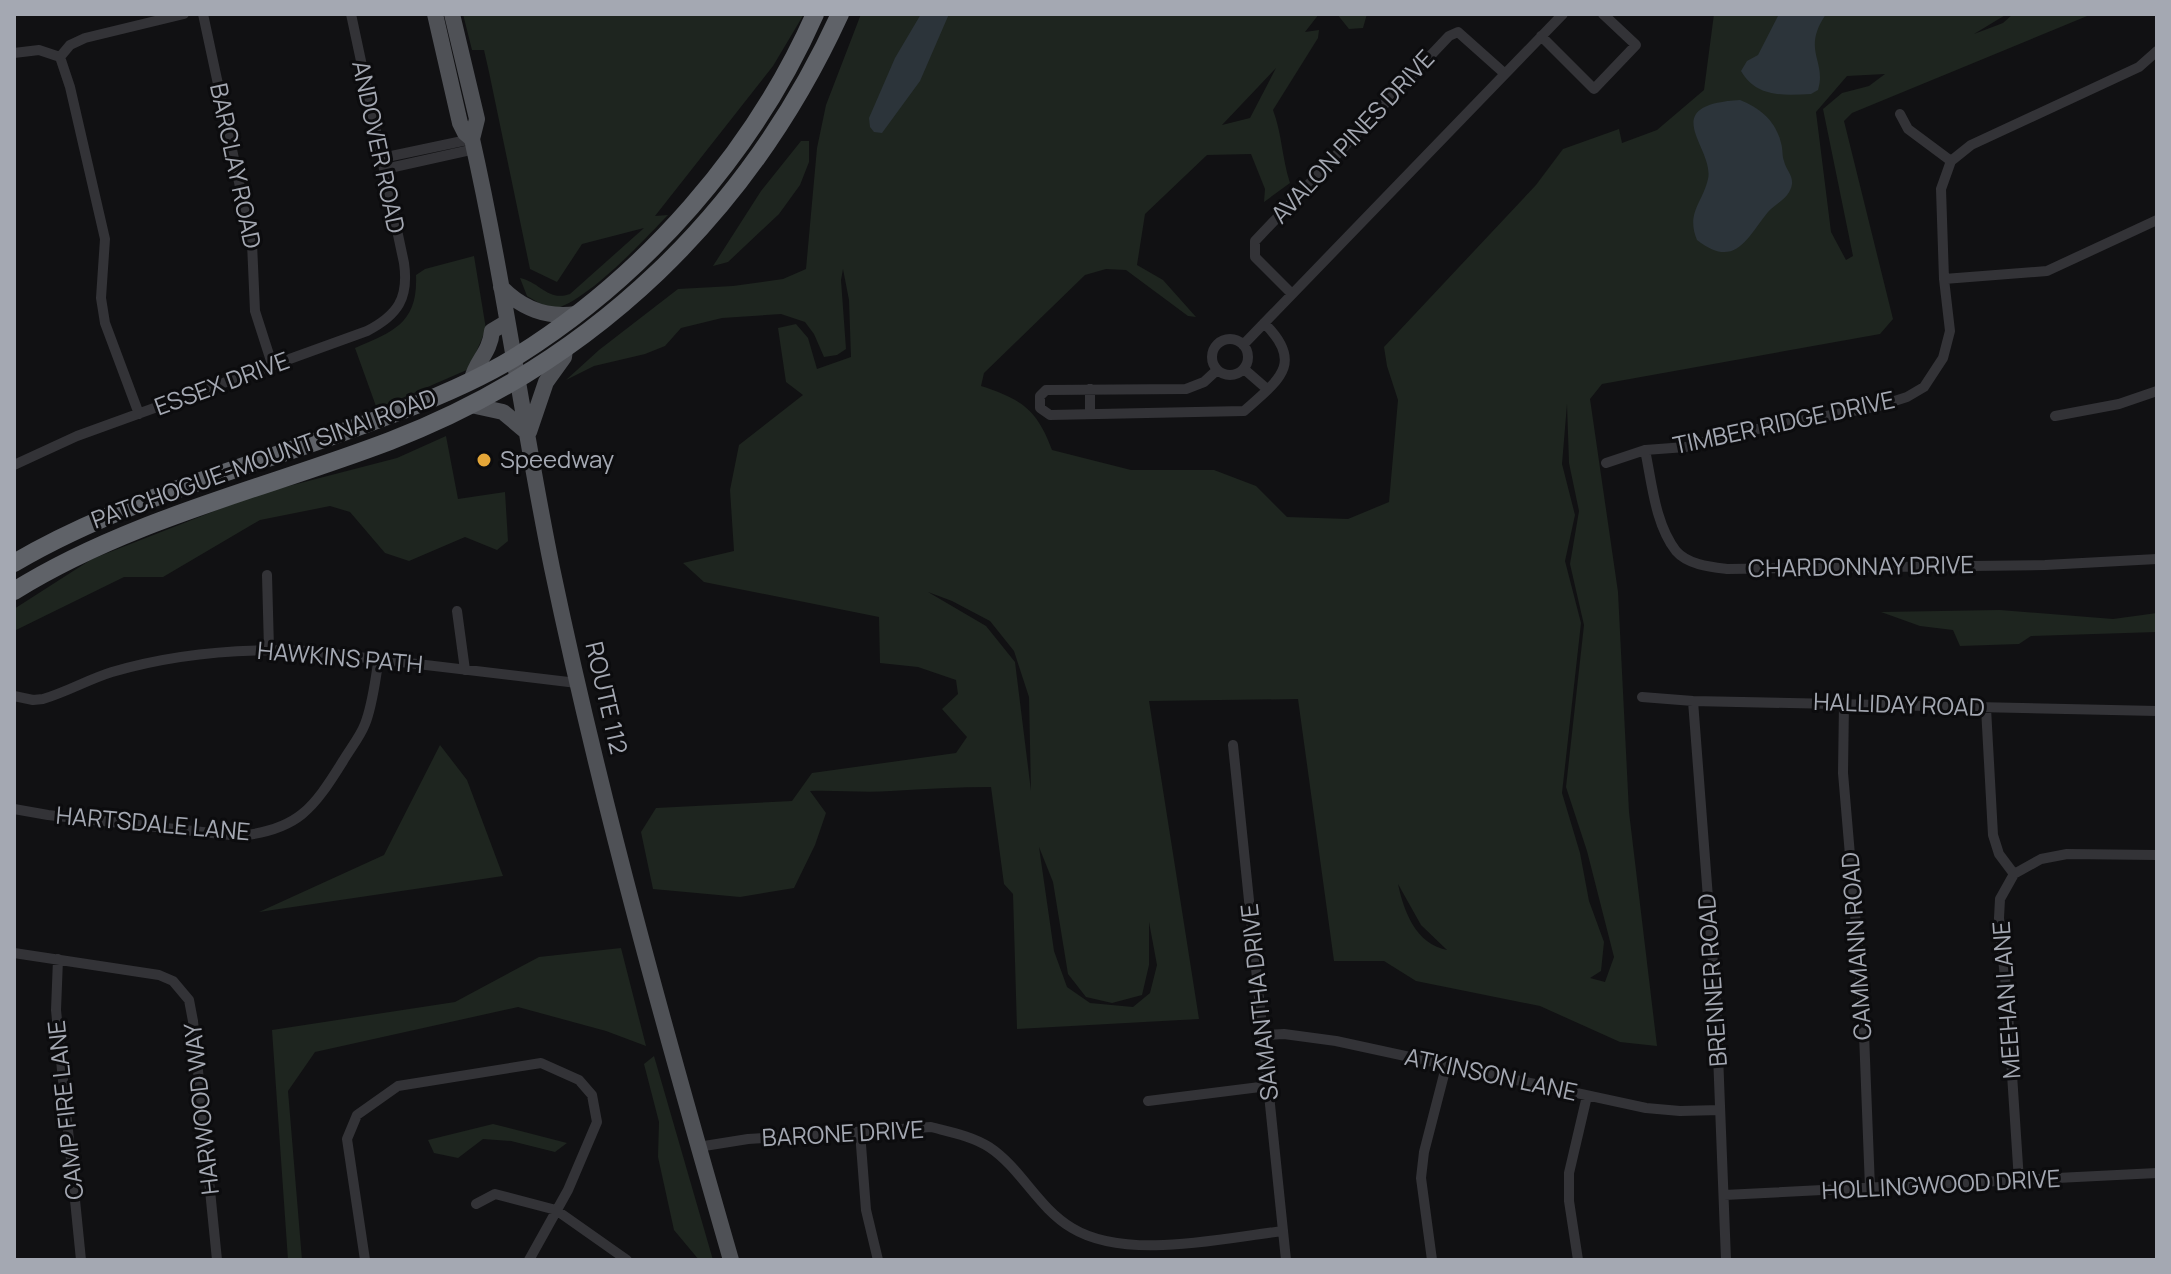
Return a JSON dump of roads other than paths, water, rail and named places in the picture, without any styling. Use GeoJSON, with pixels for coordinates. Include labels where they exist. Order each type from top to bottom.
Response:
{"type":"FeatureCollection","features":[{"type":"Feature","properties":{"kind":"highway","name":"PATCHOGUE-MOUNT SINAI ROAD"},"geometry":{"type":"LineString","coordinates":[[14,563],[120,512],[381,419],[514,358],[576,314],[659,240],[698,198],[744,140],[815,14]]}},
{"type":"Feature","properties":{"kind":"highway","name":"PATCHOGUE-MOUNT SINAI ROAD"},"geometry":{"type":"LineString","coordinates":[[14,591],[56,565],[122,534],[391,441],[471,405],[518,379],[590,332],[652,280],[731,192],[775,135],[811,75],[840,14]]}},
{"type":"Feature","properties":{"kind":"highway"},"geometry":{"type":"LineString","coordinates":[[769,99],[790,110]]}},
{"type":"Feature","properties":{"kind":"main road","name":"ROUTE 112"},"geometry":{"type":"LineString","coordinates":[[435,14],[460,123],[474,144]]}},
{"type":"Feature","properties":{"kind":"main road","name":"ROUTE 112"},"geometry":{"type":"LineString","coordinates":[[452,14],[477,119],[474,144],[552,567],[577,683],[638,933],[731,1260]]}},
{"type":"Feature","properties":{"kind":"main road"},"geometry":{"type":"LineString","coordinates":[[501,287],[517,301],[535,310],[555,315],[576,314]]}},
{"type":"Feature","properties":{"kind":"main road"},"geometry":{"type":"LineString","coordinates":[[472,379],[474,369],[487,352],[492,331],[507,322]]}},
{"type":"Feature","properties":{"kind":"main road"},"geometry":{"type":"LineString","coordinates":[[471,405],[503,412],[528,433],[546,382],[564,357],[565,349]]}},
{"type":"Feature","properties":{"kind":"street"},"geometry":{"type":"LineString","coordinates":[[60,57],[70,45],[85,38],[184,14]]}},
{"type":"Feature","properties":{"kind":"street","name":"BARCLAY ROAD"},"geometry":{"type":"LineString","coordinates":[[203,14],[252,243],[255,311],[272,364]]}},
{"type":"Feature","properties":{"kind":"street","name":"ANDOVER ROAD"},"geometry":{"type":"LineString","coordinates":[[351,14],[407,280]]}},
{"type":"Feature","properties":{"kind":"street"},"geometry":{"type":"LineString","coordinates":[[1243,345],[1563,14]]}},
{"type":"Feature","properties":{"kind":"street"},"geometry":{"type":"LineString","coordinates":[[1541,36],[1594,89],[1636,45],[1603,14]]}},
{"type":"Feature","properties":{"kind":"street","name":"AVALON PINES DRIVE"},"geometry":{"type":"LineString","coordinates":[[1292,294],[1255,257],[1255,241],[1449,36],[1458,32],[1504,73]]}},
{"type":"Feature","properties":{"kind":"street"},"geometry":{"type":"LineString","coordinates":[[14,53],[39,50],[60,57]]}},
{"type":"Feature","properties":{"kind":"street"},"geometry":{"type":"LineString","coordinates":[[1900,114],[1908,129],[1951,161],[1971,145],[2139,67],[2157,51]]}},
{"type":"Feature","properties":{"kind":"street"},"geometry":{"type":"LineString","coordinates":[[60,57],[70,87],[105,239],[101,298],[105,323],[139,414]]}},
{"type":"Feature","properties":{"kind":"street"},"geometry":{"type":"LineString","coordinates":[[383,164],[474,144]]}},
{"type":"Feature","properties":{"kind":"street","name":"TIMBER RIDGE DRIVE"},"geometry":{"type":"LineString","coordinates":[[1606,463],[1645,450],[1686,447],[1731,434],[1879,406],[1907,397],[1924,387],[1943,358],[1950,331],[1944,279],[1941,189],[1951,161]]}},
{"type":"Feature","properties":{"kind":"street"},"geometry":{"type":"LineString","coordinates":[[1944,279],[2047,271],[2157,220]]}},
{"type":"Feature","properties":{"kind":"street","name":"ESSEX DRIVE"},"geometry":{"type":"LineString","coordinates":[[14,465],[77,436],[380,324],[398,308],[407,280]]}},
{"type":"Feature","properties":{"kind":"street"},"geometry":{"type":"LineString","coordinates":[[1217,370],[1204,382],[1186,389],[1046,390],[1040,396],[1040,408],[1050,415],[1244,411],[1284,369],[1287,352],[1276,334],[1264,323]]}},
{"type":"Feature","properties":{"kind":"street"},"geometry":{"type":"LineString","coordinates":[[1233,340],[1243,345],[1248,361],[1244,369],[1229,376],[1217,370],[1212,358],[1218,344],[1233,340]]}},
{"type":"Feature","properties":{"kind":"street"},"geometry":{"type":"LineString","coordinates":[[1244,369],[1267,389]]}},
{"type":"Feature","properties":{"kind":"street"},"geometry":{"type":"LineString","coordinates":[[1090,389],[1090,414]]}},
{"type":"Feature","properties":{"kind":"street"},"geometry":{"type":"LineString","coordinates":[[2055,416],[2119,404],[2157,391]]}},
{"type":"Feature","properties":{"kind":"street","name":"CHARDONNAY DRIVE"},"geometry":{"type":"LineString","coordinates":[[1645,450],[1660,520],[1677,553],[1702,566],[1728,569],[2045,565],[2157,559]]}},
{"type":"Feature","properties":{"kind":"street"},"geometry":{"type":"LineString","coordinates":[[267,575],[269,649]]}},
{"type":"Feature","properties":{"kind":"street"},"geometry":{"type":"LineString","coordinates":[[457,611],[465,670]]}},
{"type":"Feature","properties":{"kind":"street","name":"HAWKINS PATH"},"geometry":{"type":"LineString","coordinates":[[14,696],[43,699],[108,673],[157,659],[269,649],[379,658],[577,683]]}},
{"type":"Feature","properties":{"kind":"street","name":"HARTSDALE LANE"},"geometry":{"type":"LineString","coordinates":[[14,809],[239,836],[263,834],[282,828],[297,820],[314,803],[364,726],[379,658]]}},
{"type":"Feature","properties":{"kind":"street","name":"HALLIDAY ROAD"},"geometry":{"type":"LineString","coordinates":[[1642,697],[1693,701],[2157,711]]}},
{"type":"Feature","properties":{"kind":"street","name":"BRENNER ROAD"},"geometry":{"type":"LineString","coordinates":[[1693,701],[1716,1003],[1726,1260]]}},
{"type":"Feature","properties":{"kind":"street","name":"CAMMANN ROAD"},"geometry":{"type":"LineString","coordinates":[[1844,703],[1843,782],[1863,1008],[1870,1188]]}},
{"type":"Feature","properties":{"kind":"street"},"geometry":{"type":"LineString","coordinates":[[1986,708],[1993,835],[1999,854],[2014,874],[2041,859],[2067,854],[2157,855]]}},
{"type":"Feature","properties":{"kind":"street","name":"SAMANTHA DRIVE"},"geometry":{"type":"LineString","coordinates":[[1233,745],[1286,1260]]}},
{"type":"Feature","properties":{"kind":"street","name":"MEEHAN LANE"},"geometry":{"type":"LineString","coordinates":[[2014,874],[2000,899],[1999,918],[2019,1181]]}},
{"type":"Feature","properties":{"kind":"street","name":"HARWOOD WAY"},"geometry":{"type":"LineString","coordinates":[[14,953],[159,975],[173,981],[189,1000],[202,1097],[217,1260]]}},
{"type":"Feature","properties":{"kind":"street","name":"CAMP FIRE LANE"},"geometry":{"type":"LineString","coordinates":[[58,959],[56,1010],[81,1260]]}},
{"type":"Feature","properties":{"kind":"street","name":"ATKINSON LANE"},"geometry":{"type":"LineString","coordinates":[[1263,1035],[1313,1037],[1447,1063],[1646,1108],[1720,1110]]}},
{"type":"Feature","properties":{"kind":"street"},"geometry":{"type":"LineString","coordinates":[[365,1260],[347,1139],[357,1115],[398,1086],[541,1063],[579,1080],[592,1095],[597,1122],[586,1153],[529,1260]]}},
{"type":"Feature","properties":{"kind":"street"},"geometry":{"type":"LineString","coordinates":[[1432,1260],[1421,1178],[1424,1152],[1447,1063]]}},
{"type":"Feature","properties":{"kind":"street"},"geometry":{"type":"LineString","coordinates":[[1148,1101],[1268,1086]]}},
{"type":"Feature","properties":{"kind":"street"},"geometry":{"type":"LineString","coordinates":[[1578,1260],[1569,1201],[1569,1173],[1587,1096]]}},
{"type":"Feature","properties":{"kind":"street","name":"BARONE DRIVE"},"geometry":{"type":"LineString","coordinates":[[698,1147],[748,1139],[931,1127],[959,1134],[989,1147],[1050,1212],[1072,1228],[1095,1239],[1152,1246],[1283,1231]]}},
{"type":"Feature","properties":{"kind":"street"},"geometry":{"type":"LineString","coordinates":[[860,1132],[866,1210],[878,1260]]}},
{"type":"Feature","properties":{"kind":"street","name":"HOLLINGWOOD DRIVE"},"geometry":{"type":"LineString","coordinates":[[1724,1195],[2157,1173]]}},
{"type":"Feature","properties":{"kind":"street"},"geometry":{"type":"LineString","coordinates":[[476,1204],[495,1194],[556,1210],[627,1260]]}},
{"type":"Feature","properties":{"kind":"place","name":"Speedway"},"geometry":{"type":"Point","coordinates":[484,460]}}]}
